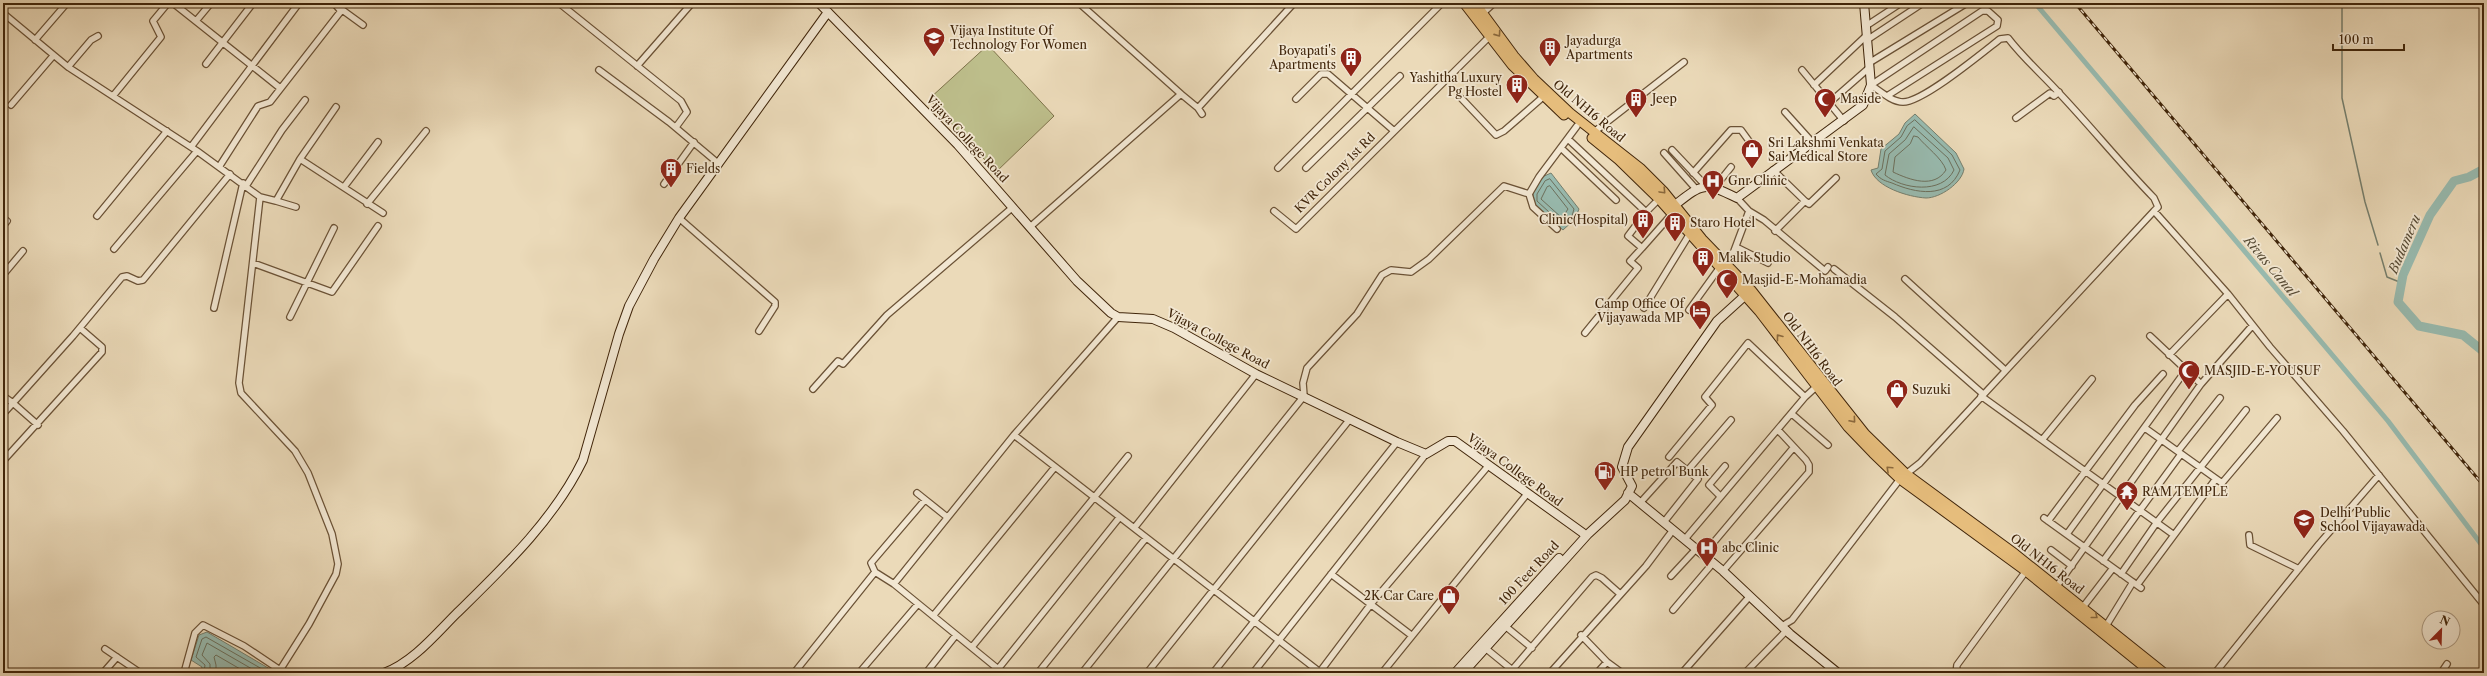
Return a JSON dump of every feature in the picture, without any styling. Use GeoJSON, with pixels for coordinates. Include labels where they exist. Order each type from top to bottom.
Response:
{"type":"FeatureCollection","features":[{"type":"Feature","properties":{"kind":"main road","name":"Old NH16 Road"},"geometry":{"type":"LineString","coordinates":[[1464,3],[1512,65],[1543,97],[1619,160],[1659,199],[1673,209],[1689,235],[1723,266]]}},
{"type":"Feature","properties":{"kind":"main road","name":"Old NH16 Road"},"geometry":{"type":"LineString","coordinates":[[1475,3],[1514,56],[1534,79],[1594,132],[1640,168],[1673,209],[1748,293],[1847,414],[1903,476],[2056,586],[2164,673]]}},
{"type":"Feature","properties":{"kind":"main road","name":"Old NH16 Road"},"geometry":{"type":"LineString","coordinates":[[1748,293],[1848,427],[1903,476],[2026,571],[2152,673]]}},
{"type":"Feature","properties":{"kind":"street"},"geometry":{"type":"LineString","coordinates":[[35,40],[68,3]]}},
{"type":"Feature","properties":{"kind":"street"},"geometry":{"type":"LineString","coordinates":[[113,96],[161,37],[153,21],[168,3]]}},
{"type":"Feature","properties":{"kind":"street"},"geometry":{"type":"LineString","coordinates":[[173,3],[280,88]]}},
{"type":"Feature","properties":{"kind":"street"},"geometry":{"type":"LineString","coordinates":[[196,21],[211,3]]}},
{"type":"Feature","properties":{"kind":"street"},"geometry":{"type":"LineString","coordinates":[[206,64],[253,3]]}},
{"type":"Feature","properties":{"kind":"street"},"geometry":{"type":"LineString","coordinates":[[191,147],[251,65],[300,3]]}},
{"type":"Feature","properties":{"kind":"street"},"geometry":{"type":"LineString","coordinates":[[334,3],[363,25]]}},
{"type":"Feature","properties":{"kind":"street"},"geometry":{"type":"LineString","coordinates":[[559,3],[685,104],[687,112],[676,127]]}},
{"type":"Feature","properties":{"kind":"street"},"geometry":{"type":"LineString","coordinates":[[637,66],[692,3]]}},
{"type":"Feature","properties":{"kind":"street","name":"Vijaya College Road"},"geometry":{"type":"LineString","coordinates":[[819,3],[958,145],[1093,298],[1118,317],[1153,319],[1174,328],[1256,374],[1397,442],[1426,454],[1448,441],[1455,441],[1526,494],[1583,533]]}},
{"type":"Feature","properties":{"kind":"street"},"geometry":{"type":"LineString","coordinates":[[1198,108],[1294,3]]}},
{"type":"Feature","properties":{"kind":"street"},"geometry":{"type":"LineString","coordinates":[[1278,168],[1442,3]]}},
{"type":"Feature","properties":{"kind":"street"},"geometry":{"type":"LineString","coordinates":[[1483,13],[1494,3]]}},
{"type":"Feature","properties":{"kind":"street"},"geometry":{"type":"LineString","coordinates":[[1737,198],[1773,170],[1844,121],[1862,105],[1871,85],[1864,3]]}},
{"type":"Feature","properties":{"kind":"street"},"geometry":{"type":"LineString","coordinates":[[1866,26],[1900,3]]}},
{"type":"Feature","properties":{"kind":"street"},"geometry":{"type":"LineString","coordinates":[[1814,84],[1867,38],[1923,3]]}},
{"type":"Feature","properties":{"kind":"street"},"geometry":{"type":"LineString","coordinates":[[1829,103],[1869,65],[1967,3]]}},
{"type":"Feature","properties":{"kind":"street"},"geometry":{"type":"LineString","coordinates":[[1082,4],[1198,108],[1202,114]]}},
{"type":"Feature","properties":{"kind":"street"},"geometry":{"type":"LineString","coordinates":[[219,167],[258,106],[270,102],[341,9]]}},
{"type":"Feature","properties":{"kind":"street"},"geometry":{"type":"LineString","coordinates":[[1871,85],[1982,11],[1988,10],[1998,20],[1998,24],[1995,28],[1887,96]]}},
{"type":"Feature","properties":{"kind":"street"},"geometry":{"type":"LineString","coordinates":[[388,672],[417,653],[514,557],[575,476],[583,460],[619,334],[629,306],[654,258],[679,218],[828,12]]}},
{"type":"Feature","properties":{"kind":"street"},"geometry":{"type":"LineString","coordinates":[[3,15],[68,67],[197,151],[260,197],[296,207]]}},
{"type":"Feature","properties":{"kind":"street"},"geometry":{"type":"LineString","coordinates":[[68,67],[90,40],[98,36]]}},
{"type":"Feature","properties":{"kind":"street"},"geometry":{"type":"LineString","coordinates":[[1296,99],[1324,72],[1393,130],[1490,36]]}},
{"type":"Feature","properties":{"kind":"street"},"geometry":{"type":"LineString","coordinates":[[1745,673],[1786,630],[1792,620],[1903,476],[1920,463],[2158,207],[2154,198],[2108,150],[2059,92],[2027,62],[2008,38],[2004,37],[1940,84],[1912,100],[1896,101],[1871,85]]}},
{"type":"Feature","properties":{"kind":"street"},"geometry":{"type":"LineString","coordinates":[[11,105],[53,56]]}},
{"type":"Feature","properties":{"kind":"street"},"geometry":{"type":"LineString","coordinates":[[1594,132],[1684,62]]}},
{"type":"Feature","properties":{"kind":"street"},"geometry":{"type":"LineString","coordinates":[[599,70],[676,127],[719,164]]}},
{"type":"Feature","properties":{"kind":"street"},"geometry":{"type":"LineString","coordinates":[[1802,70],[1844,121]]}},
{"type":"Feature","properties":{"kind":"street"},"geometry":{"type":"LineString","coordinates":[[1306,168],[1400,76]]}},
{"type":"Feature","properties":{"kind":"street"},"geometry":{"type":"LineString","coordinates":[[2016,118],[2050,93],[2054,96],[2059,92]]}},
{"type":"Feature","properties":{"kind":"street"},"geometry":{"type":"LineString","coordinates":[[1030,227],[1181,94]]}},
{"type":"Feature","properties":{"kind":"street"},"geometry":{"type":"LineString","coordinates":[[1462,99],[1496,135],[1504,131],[1543,97]]}},
{"type":"Feature","properties":{"kind":"street"},"geometry":{"type":"LineString","coordinates":[[214,308],[244,185],[305,100]]}},
{"type":"Feature","properties":{"kind":"street"},"geometry":{"type":"LineString","coordinates":[[276,201],[300,159],[336,107]]}},
{"type":"Feature","properties":{"kind":"street"},"geometry":{"type":"LineString","coordinates":[[1785,112],[1812,142]]}},
{"type":"Feature","properties":{"kind":"street"},"geometry":{"type":"LineString","coordinates":[[1557,229],[1533,207],[1529,194],[1539,177],[1577,126]]}},
{"type":"Feature","properties":{"kind":"street"},"geometry":{"type":"LineString","coordinates":[[367,204],[426,130]]}},
{"type":"Feature","properties":{"kind":"street","name":"KVR Colony 1st Rd"},"geometry":{"type":"LineString","coordinates":[[1274,211],[1296,229],[1393,130]]}},
{"type":"Feature","properties":{"kind":"street"},"geometry":{"type":"LineString","coordinates":[[1693,172],[1731,130],[1742,130],[1749,141]]}},
{"type":"Feature","properties":{"kind":"street"},"geometry":{"type":"LineString","coordinates":[[97,216],[167,131]]}},
{"type":"Feature","properties":{"kind":"street"},"geometry":{"type":"LineString","coordinates":[[1568,139],[1646,212]]}},
{"type":"Feature","properties":{"kind":"street"},"geometry":{"type":"LineString","coordinates":[[344,187],[378,142]]}},
{"type":"Feature","properties":{"kind":"street"},"geometry":{"type":"LineString","coordinates":[[664,184],[694,142]]}},
{"type":"Feature","properties":{"kind":"street"},"geometry":{"type":"LineString","coordinates":[[1561,148],[1616,200]]}},
{"type":"Feature","properties":{"kind":"street"},"geometry":{"type":"LineString","coordinates":[[1672,150],[1710,187],[1737,198],[1749,211],[1764,220],[1775,231],[1825,271],[1831,268],[1895,317],[1982,395],[2139,511],[2174,535]]}},
{"type":"Feature","properties":{"kind":"street"},"geometry":{"type":"LineString","coordinates":[[114,249],[197,151]]}},
{"type":"Feature","properties":{"kind":"street"},"geometry":{"type":"LineString","coordinates":[[1664,153],[1696,189]]}},
{"type":"Feature","properties":{"kind":"street"},"geometry":{"type":"LineString","coordinates":[[300,159],[383,213]]}},
{"type":"Feature","properties":{"kind":"street"},"geometry":{"type":"LineString","coordinates":[[1586,333],[1638,268],[1630,261],[1673,209],[1696,189],[1710,187],[1731,167]]}},
{"type":"Feature","properties":{"kind":"street"},"geometry":{"type":"LineString","coordinates":[[1773,170],[1809,204],[1836,178]]}},
{"type":"Feature","properties":{"kind":"street"},"geometry":{"type":"LineString","coordinates":[[3,414],[80,328],[122,277],[127,276],[138,281],[143,280],[230,174]]}},
{"type":"Feature","properties":{"kind":"street"},"geometry":{"type":"LineString","coordinates":[[1082,673],[1304,396],[1303,383],[1307,368],[1357,314],[1382,275],[1391,270],[1411,272],[1429,259],[1500,188],[1507,187],[1529,194]]}},
{"type":"Feature","properties":{"kind":"street"},"geometry":{"type":"LineString","coordinates":[[184,673],[195,633],[203,625],[244,646],[280,671],[309,624],[336,574],[338,564],[332,534],[308,473],[295,451],[241,393],[240,383],[260,197]]}},
{"type":"Feature","properties":{"kind":"street"},"geometry":{"type":"LineString","coordinates":[[1642,248],[1628,236],[1646,212],[1659,199]]}},
{"type":"Feature","properties":{"kind":"street"},"geometry":{"type":"LineString","coordinates":[[1775,231],[1805,201]]}},
{"type":"Feature","properties":{"kind":"street"},"geometry":{"type":"LineString","coordinates":[[813,389],[838,361],[843,364],[887,315],[1013,207]]}},
{"type":"Feature","properties":{"kind":"street"},"geometry":{"type":"LineString","coordinates":[[1689,310],[1736,247],[1749,211]]}},
{"type":"Feature","properties":{"kind":"street"},"geometry":{"type":"LineString","coordinates":[[2154,211],[2228,294],[2252,326],[2379,475],[2484,605]]}},
{"type":"Feature","properties":{"kind":"street"},"geometry":{"type":"LineString","coordinates":[[679,218],[775,302],[775,306],[759,331]]}},
{"type":"Feature","properties":{"kind":"street"},"geometry":{"type":"LineString","coordinates":[[3,226],[8,221]]}},
{"type":"Feature","properties":{"kind":"street"},"geometry":{"type":"LineString","coordinates":[[253,263],[307,281],[330,292],[334,291],[378,226]]}},
{"type":"Feature","properties":{"kind":"street"},"geometry":{"type":"LineString","coordinates":[[290,316],[334,228]]}},
{"type":"Feature","properties":{"kind":"street"},"geometry":{"type":"LineString","coordinates":[[1644,308],[1689,235]]}},
{"type":"Feature","properties":{"kind":"street"},"geometry":{"type":"LineString","coordinates":[[1736,247],[1756,255],[1768,263]]}},
{"type":"Feature","properties":{"kind":"street"},"geometry":{"type":"LineString","coordinates":[[3,275],[23,251]]}},
{"type":"Feature","properties":{"kind":"street"},"geometry":{"type":"LineString","coordinates":[[1905,279],[2005,370]]}},
{"type":"Feature","properties":{"kind":"street"},"geometry":{"type":"LineString","coordinates":[[1748,293],[1717,320],[1628,447],[1622,467],[1632,486],[1627,494],[1664,522],[1723,571],[1786,630],[1838,673]]}},
{"type":"Feature","properties":{"kind":"street"},"geometry":{"type":"LineString","coordinates":[[2169,355],[2228,294]]}},
{"type":"Feature","properties":{"kind":"street"},"geometry":{"type":"LineString","coordinates":[[894,584],[1014,435],[1118,317]]}},
{"type":"Feature","properties":{"kind":"street"},"geometry":{"type":"LineString","coordinates":[[2056,586],[2086,548],[2201,384],[2252,326]]}},
{"type":"Feature","properties":{"kind":"street"},"geometry":{"type":"LineString","coordinates":[[3,461],[38,425],[102,351],[102,347],[80,328]]}},
{"type":"Feature","properties":{"kind":"street"},"geometry":{"type":"LineString","coordinates":[[2150,336],[2201,384]]}},
{"type":"Feature","properties":{"kind":"street"},"geometry":{"type":"LineString","coordinates":[[1669,457],[1712,405],[1705,397],[1748,344],[1805,397]]}},
{"type":"Feature","properties":{"kind":"street"},"geometry":{"type":"LineString","coordinates":[[2067,534],[2186,370]]}},
{"type":"Feature","properties":{"kind":"street"},"geometry":{"type":"LineString","coordinates":[[1134,527],[1256,374]]}},
{"type":"Feature","properties":{"kind":"street"},"geometry":{"type":"LineString","coordinates":[[2137,585],[2046,520],[2086,471],[2135,405],[2163,374]]}},
{"type":"Feature","properties":{"kind":"street"},"geometry":{"type":"LineString","coordinates":[[2042,440],[2092,379]]}},
{"type":"Feature","properties":{"kind":"street"},"geometry":{"type":"LineString","coordinates":[[1685,539],[1805,397],[1817,386]]}},
{"type":"Feature","properties":{"kind":"street"},"geometry":{"type":"LineString","coordinates":[[3,396],[38,425]]}},
{"type":"Feature","properties":{"kind":"street"},"geometry":{"type":"LineString","coordinates":[[2103,561],[2179,452],[2220,398]]}},
{"type":"Feature","properties":{"kind":"street"},"geometry":{"type":"LineString","coordinates":[[2121,574],[2157,522],[2199,467],[2246,410]]}},
{"type":"Feature","properties":{"kind":"street"},"geometry":{"type":"LineString","coordinates":[[1792,414],[1828,445]]}},
{"type":"Feature","properties":{"kind":"street"},"geometry":{"type":"LineString","coordinates":[[2145,428],[2222,484],[2277,418]]}},
{"type":"Feature","properties":{"kind":"street"},"geometry":{"type":"LineString","coordinates":[[1147,673],[1350,419]]}},
{"type":"Feature","properties":{"kind":"street"},"geometry":{"type":"LineString","coordinates":[[1688,470],[1731,420]]}},
{"type":"Feature","properties":{"kind":"street"},"geometry":{"type":"LineString","coordinates":[[1723,571],[1809,472],[1809,465],[1778,430]]}},
{"type":"Feature","properties":{"kind":"street"},"geometry":{"type":"LineString","coordinates":[[1014,435],[1320,673],[1371,604],[1488,465]]}},
{"type":"Feature","properties":{"kind":"street"},"geometry":{"type":"LineString","coordinates":[[1213,673],[1397,442]]}},
{"type":"Feature","properties":{"kind":"street"},"geometry":{"type":"LineString","coordinates":[[1703,555],[1794,447]]}},
{"type":"Feature","properties":{"kind":"street"},"geometry":{"type":"LineString","coordinates":[[1253,673],[1426,454]]}},
{"type":"Feature","properties":{"kind":"street"},"geometry":{"type":"LineString","coordinates":[[972,647],[1128,456]]}},
{"type":"Feature","properties":{"kind":"street"},"geometry":{"type":"LineString","coordinates":[[1640,503],[1677,462],[1688,470],[1698,479],[1664,522]]}},
{"type":"Feature","properties":{"kind":"street"},"geometry":{"type":"LineString","coordinates":[[1720,496],[1709,485],[1725,466]]}},
{"type":"Feature","properties":{"kind":"street"},"geometry":{"type":"LineString","coordinates":[[933,616],[1055,467]]}},
{"type":"Feature","properties":{"kind":"street"},"geometry":{"type":"LineString","coordinates":[[2215,673],[2299,569],[2379,475]]}},
{"type":"Feature","properties":{"kind":"street"},"geometry":{"type":"LineString","coordinates":[[2106,626],[2215,480]]}},
{"type":"Feature","properties":{"kind":"street"},"geometry":{"type":"LineString","coordinates":[[917,493],[924,501],[947,518]]}},
{"type":"Feature","properties":{"kind":"street"},"geometry":{"type":"LineString","coordinates":[[1382,673],[1411,635],[1526,494]]}},
{"type":"Feature","properties":{"kind":"street","name":"100 Feet Road"},"geometry":{"type":"LineString","coordinates":[[1454,673],[1583,533],[1622,496],[1627,494]]}},
{"type":"Feature","properties":{"kind":"street","name":"100 Feet Road"},"geometry":{"type":"LineString","coordinates":[[1463,673],[1484,647],[1588,534],[1625,500],[1627,494]]}},
{"type":"Feature","properties":{"kind":"street"},"geometry":{"type":"LineString","coordinates":[[924,501],[872,563],[875,572],[894,584],[1003,673]]}},
{"type":"Feature","properties":{"kind":"street"},"geometry":{"type":"LineString","coordinates":[[998,669],[1119,518]]}},
{"type":"Feature","properties":{"kind":"street"},"geometry":{"type":"LineString","coordinates":[[1550,673],[1619,594],[1646,566],[1673,530]]}},
{"type":"Feature","properties":{"kind":"street"},"geometry":{"type":"LineString","coordinates":[[2249,535],[2250,545],[2299,569]]}},
{"type":"Feature","properties":{"kind":"street"},"geometry":{"type":"LineString","coordinates":[[1038,673],[1146,538]]}},
{"type":"Feature","properties":{"kind":"street"},"geometry":{"type":"LineString","coordinates":[[1671,576],[1696,549]]}},
{"type":"Feature","properties":{"kind":"street"},"geometry":{"type":"LineString","coordinates":[[2051,550],[2072,566]]}},
{"type":"Feature","properties":{"kind":"street"},"geometry":{"type":"LineString","coordinates":[[1673,610],[1713,563]]}},
{"type":"Feature","properties":{"kind":"street"},"geometry":{"type":"LineString","coordinates":[[2083,607],[2113,568]]}},
{"type":"Feature","properties":{"kind":"street"},"geometry":{"type":"LineString","coordinates":[[1956,673],[1957,666],[2026,571]]}},
{"type":"Feature","properties":{"kind":"street"},"geometry":{"type":"LineString","coordinates":[[794,673],[875,572]]}},
{"type":"Feature","properties":{"kind":"street"},"geometry":{"type":"LineString","coordinates":[[1331,574],[1411,635]]}},
{"type":"Feature","properties":{"kind":"street"},"geometry":{"type":"LineString","coordinates":[[1484,647],[1514,671],[1592,577],[1596,575],[1602,578],[1619,594]]}},
{"type":"Feature","properties":{"kind":"street"},"geometry":{"type":"LineString","coordinates":[[1682,673],[1750,596]]}},
{"type":"Feature","properties":{"kind":"street"},"geometry":{"type":"LineString","coordinates":[[859,673],[918,604]]}},
{"type":"Feature","properties":{"kind":"street"},"geometry":{"type":"LineString","coordinates":[[1786,630],[1792,620]]}},
{"type":"Feature","properties":{"kind":"street"},"geometry":{"type":"LineString","coordinates":[[1504,625],[1532,648]]}},
{"type":"Feature","properties":{"kind":"street"},"geometry":{"type":"LineString","coordinates":[[926,673],[956,634]]}},
{"type":"Feature","properties":{"kind":"street"},"geometry":{"type":"LineString","coordinates":[[1582,636],[1607,662],[1622,673]]}},
{"type":"Feature","properties":{"kind":"street"},"geometry":{"type":"LineString","coordinates":[[105,649],[139,672],[138,673]]}},
{"type":"Feature","properties":{"kind":"street"},"geometry":{"type":"LineString","coordinates":[[102,673],[117,657]]}},
{"type":"Feature","properties":{"kind":"street"},"geometry":{"type":"LineString","coordinates":[[1597,673],[1607,662]]}},
{"type":"Feature","properties":{"kind":"street"},"geometry":{"type":"LineString","coordinates":[[2441,673],[2447,664]]}},
{"type":"Feature","properties":{"kind":"green space"},"geometry":{"type":"Polygon","coordinates":[[[988,45],[1054,116],[996,172],[929,99],[988,45]]]}},
{"type":"Feature","properties":{"kind":"water"},"geometry":{"type":"Polygon","coordinates":[[[1915,114],[1956,153],[1964,169],[1959,179],[1950,189],[1944,193],[1932,197],[1926,198],[1911,196],[1894,190],[1879,181],[1871,170],[1878,168],[1881,149],[1899,134],[1905,123],[1915,114]]]}},
{"type":"Feature","properties":{"kind":"water"},"geometry":{"type":"Polygon","coordinates":[[[1551,173],[1579,209],[1575,219],[1563,230],[1533,204],[1533,193],[1542,177],[1551,173]]]}},
{"type":"Feature","properties":{"kind":"water"},"geometry":{"type":"Polygon","coordinates":[[[207,632],[275,673],[200,673],[202,667],[191,660],[199,635],[207,632]]]}},
{"type":"Feature","properties":{"kind":"waterway","name":"Rivas Canal"},"geometry":{"type":"LineString","coordinates":[[2035,3],[2388,421],[2484,548]]}},
{"type":"Feature","properties":{"kind":"waterway"},"geometry":{"type":"LineString","coordinates":[[2342,3],[2342,98],[2365,202],[2378,245]]}},
{"type":"Feature","properties":{"kind":"waterway","name":"Budameru"},"geometry":{"type":"LineString","coordinates":[[2484,169],[2469,177],[2454,181],[2430,215],[2403,275],[2398,302],[2419,326],[2463,335],[2484,352]]}},
{"type":"Feature","properties":{"kind":"waterway"},"geometry":{"type":"LineString","coordinates":[[2380,253],[2387,277],[2402,283]]}},
{"type":"Feature","properties":{"kind":"railway"},"geometry":{"type":"LineString","coordinates":[[2075,3],[2484,486]]}},
{"type":"Feature","properties":{"kind":"place","name":"Vijaya Institute Of Technology For Women"},"geometry":{"type":"Point","coordinates":[934,58]}},
{"type":"Feature","properties":{"kind":"place","name":"Jayadurga Apartments"},"geometry":{"type":"Point","coordinates":[1550,68]}},
{"type":"Feature","properties":{"kind":"place","name":"Boyapati's Apartments"},"geometry":{"type":"Point","coordinates":[1351,78]}},
{"type":"Feature","properties":{"kind":"place","name":"Yashitha Luxury Pg Hostel"},"geometry":{"type":"Point","coordinates":[1517,104]}},
{"type":"Feature","properties":{"kind":"place","name":"Jeep"},"geometry":{"type":"Point","coordinates":[1636,118]}},
{"type":"Feature","properties":{"kind":"place","name":"Maside"},"geometry":{"type":"Point","coordinates":[1825,118]}},
{"type":"Feature","properties":{"kind":"place","name":"Sri Lakshmi Venkata Sai Medical Store"},"geometry":{"type":"Point","coordinates":[1752,170]}},
{"type":"Feature","properties":{"kind":"place","name":"Fields"},"geometry":{"type":"Point","coordinates":[671,188]}},
{"type":"Feature","properties":{"kind":"place","name":"Gnr Clinic"},"geometry":{"type":"Point","coordinates":[1713,200]}},
{"type":"Feature","properties":{"kind":"place","name":"Clinic(Hospital)"},"geometry":{"type":"Point","coordinates":[1643,240]}},
{"type":"Feature","properties":{"kind":"place","name":"Staro Hotel"},"geometry":{"type":"Point","coordinates":[1675,242]}},
{"type":"Feature","properties":{"kind":"place","name":"Malik Studio"},"geometry":{"type":"Point","coordinates":[1703,278]}},
{"type":"Feature","properties":{"kind":"place","name":"Masjid-E-Mohamadia"},"geometry":{"type":"Point","coordinates":[1727,300]}},
{"type":"Feature","properties":{"kind":"place","name":"Camp Office Of Vijayawada MP"},"geometry":{"type":"Point","coordinates":[1700,330]}},
{"type":"Feature","properties":{"kind":"place","name":"MASJID-E-YOUSUF"},"geometry":{"type":"Point","coordinates":[2189,390]}},
{"type":"Feature","properties":{"kind":"place","name":"Suzuki"},"geometry":{"type":"Point","coordinates":[1897,410]}},
{"type":"Feature","properties":{"kind":"place","name":"HP petrol Bunk"},"geometry":{"type":"Point","coordinates":[1605,492]}},
{"type":"Feature","properties":{"kind":"place","name":"RAM TEMPLE"},"geometry":{"type":"Point","coordinates":[2127,512]}},
{"type":"Feature","properties":{"kind":"place","name":"Delhi Public School Vijayawada"},"geometry":{"type":"Point","coordinates":[2304,540]}},
{"type":"Feature","properties":{"kind":"place","name":"abc Clinic"},"geometry":{"type":"Point","coordinates":[1707,568]}},
{"type":"Feature","properties":{"kind":"place","name":"2K Car Care"},"geometry":{"type":"Point","coordinates":[1449,616]}}]}
